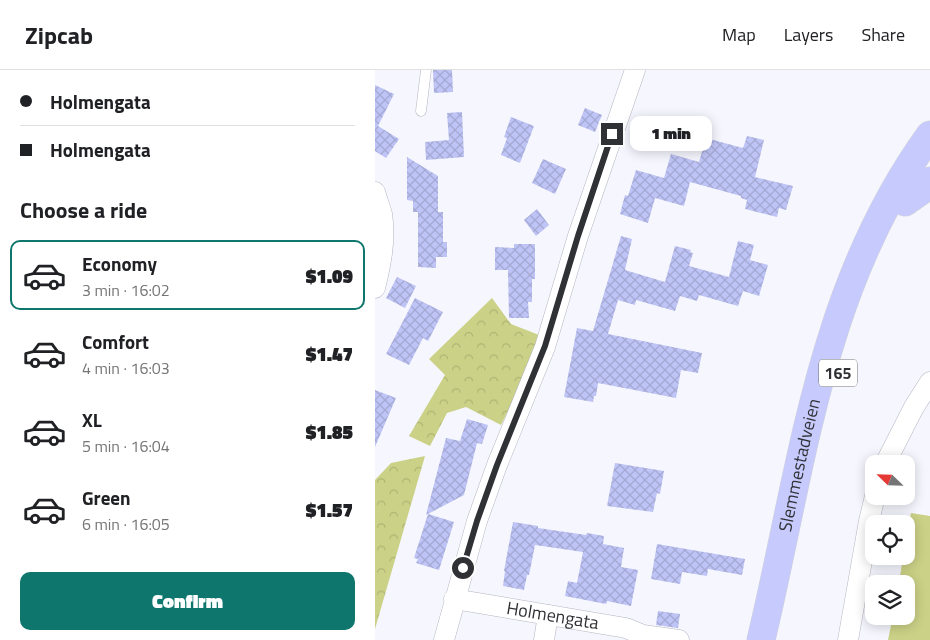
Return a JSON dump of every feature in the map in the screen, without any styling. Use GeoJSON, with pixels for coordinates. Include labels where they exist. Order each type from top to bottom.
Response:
{"type":"FeatureCollection","features":[{"type":"Feature","properties":{"kind":"main road","name":"Slemmestadveien"},"geometry":{"type":"LineString","coordinates":[[761,640],[808,418],[835,323],[868,240],[899,183],[930,136]]}},
{"type":"Feature","properties":{"kind":"main road","name":"Slemmestadveien"},"geometry":{"type":"LineString","coordinates":[[775,640],[846,344],[872,270],[905,202],[930,162]]}},
{"type":"Feature","properties":{"kind":"main road","name":"165"},"geometry":{"type":"LineString","coordinates":[[905,202],[925,188],[930,181]]}},
{"type":"Feature","properties":{"kind":"street"},"geometry":{"type":"LineString","coordinates":[[444,640],[477,521],[545,346],[578,236],[635,70]]}},
{"type":"Feature","properties":{"kind":"street"},"geometry":{"type":"LineString","coordinates":[[375,192],[382,215],[383,239],[380,268],[375,288]]}},
{"type":"Feature","properties":{"kind":"street"},"geometry":{"type":"LineString","coordinates":[[890,455],[914,407],[930,382]]}},
{"type":"Feature","properties":{"kind":"street"},"geometry":{"type":"LineString","coordinates":[[849,640],[873,505]]}},
{"type":"Feature","properties":{"kind":"street","name":"Holmengata"},"geometry":{"type":"LineString","coordinates":[[454,599],[627,628],[643,635],[679,640]]}},
{"type":"Feature","properties":{"kind":"street"},"geometry":{"type":"LineString","coordinates":[[544,640],[548,615]]}},
{"type":"Feature","properties":{"kind":"lane"},"geometry":{"type":"LineString","coordinates":[[421,111],[426,70]]}},
{"type":"Feature","properties":{"kind":"green space"},"geometry":{"type":"Polygon","coordinates":[[[492,298],[511,324],[539,335],[526,375],[501,425],[466,407],[447,413],[430,446],[409,436],[445,375],[429,359],[492,298]]]}},
{"type":"Feature","properties":{"kind":"green space"},"geometry":{"type":"Polygon","coordinates":[[[425,456],[375,629],[375,480],[391,463],[425,456]]]}},
{"type":"Feature","properties":{"kind":"green space"},"geometry":{"type":"Polygon","coordinates":[[[911,513],[930,516],[930,640],[888,640],[891,625],[915,625],[915,575],[900,575],[902,565],[915,565],[915,515],[911,515],[911,513]]]}},
{"type":"Feature","properties":{"kind":"building"},"geometry":{"type":"Polygon","coordinates":[[[433,70],[452,70],[453,92],[434,93],[433,70]]]}},
{"type":"Feature","properties":{"kind":"building"},"geometry":{"type":"Polygon","coordinates":[[[375,85],[394,94],[378,126],[399,139],[386,158],[375,151],[375,85]]]}},
{"type":"Feature","properties":{"kind":"building"},"geometry":{"type":"Polygon","coordinates":[[[585,108],[602,115],[595,132],[578,125],[585,108]]]}},
{"type":"Feature","properties":{"kind":"building"},"geometry":{"type":"Polygon","coordinates":[[[462,112],[464,157],[426,160],[425,142],[449,140],[447,113],[462,112]]]}},
{"type":"Feature","properties":{"kind":"building"},"geometry":{"type":"Polygon","coordinates":[[[511,117],[534,126],[520,163],[501,155],[507,138],[504,137],[511,117]]]}},
{"type":"Feature","properties":{"kind":"building"},"geometry":{"type":"Polygon","coordinates":[[[747,136],[764,140],[755,177],[793,186],[786,210],[779,208],[777,217],[745,209],[747,200],[741,198],[741,196],[690,182],[684,206],[655,198],[648,223],[620,214],[625,195],[628,196],[636,170],[664,178],[671,154],[699,162],[706,138],[743,148],[747,136]]]}},
{"type":"Feature","properties":{"kind":"building"},"geometry":{"type":"Polygon","coordinates":[[[407,157],[438,176],[438,212],[443,212],[443,242],[447,242],[447,257],[436,257],[436,268],[418,267],[418,212],[413,212],[413,201],[407,200],[407,157]]]}},
{"type":"Feature","properties":{"kind":"building"},"geometry":{"type":"Polygon","coordinates":[[[543,159],[566,169],[555,194],[532,183],[543,159]]]}},
{"type":"Feature","properties":{"kind":"building"},"geometry":{"type":"Polygon","coordinates":[[[537,209],[549,225],[536,236],[524,220],[537,209]]]}},
{"type":"Feature","properties":{"kind":"building"},"geometry":{"type":"Polygon","coordinates":[[[621,236],[632,239],[625,270],[665,282],[675,246],[691,250],[690,252],[693,253],[689,266],[729,277],[738,241],[754,245],[750,260],[768,265],[759,296],[743,291],[738,306],[699,295],[697,301],[680,296],[675,311],[636,300],[635,305],[618,300],[608,334],[702,353],[698,373],[681,370],[676,398],[598,383],[593,402],[564,397],[577,328],[593,331],[621,236]]]}},
{"type":"Feature","properties":{"kind":"building"},"geometry":{"type":"Polygon","coordinates":[[[514,244],[535,244],[535,279],[532,279],[532,302],[528,302],[529,318],[509,318],[508,270],[495,270],[495,247],[514,248],[514,244]]]}},
{"type":"Feature","properties":{"kind":"building"},"geometry":{"type":"Polygon","coordinates":[[[397,277],[416,286],[405,308],[386,298],[397,277]]]}},
{"type":"Feature","properties":{"kind":"building"},"geometry":{"type":"Polygon","coordinates":[[[415,298],[443,312],[428,341],[423,338],[409,365],[386,354],[415,298]]]}},
{"type":"Feature","properties":{"kind":"building"},"geometry":{"type":"Polygon","coordinates":[[[375,390],[396,398],[375,447],[375,390]]]}},
{"type":"Feature","properties":{"kind":"building"},"geometry":{"type":"Polygon","coordinates":[[[467,419],[488,425],[482,444],[477,443],[464,495],[426,515],[446,438],[460,441],[467,419]]]}},
{"type":"Feature","properties":{"kind":"building"},"geometry":{"type":"Polygon","coordinates":[[[615,463],[664,471],[660,494],[657,493],[653,512],[607,506],[615,463]]]}},
{"type":"Feature","properties":{"kind":"building"},"geometry":{"type":"Polygon","coordinates":[[[428,514],[454,522],[439,570],[416,563],[418,559],[414,558],[428,514]]]}},
{"type":"Feature","properties":{"kind":"building"},"geometry":{"type":"Polygon","coordinates":[[[513,522],[538,526],[538,528],[604,536],[603,544],[624,548],[621,567],[638,570],[631,606],[607,601],[606,604],[565,596],[568,581],[577,583],[583,552],[535,545],[524,590],[503,586],[513,522]]]}},
{"type":"Feature","properties":{"kind":"building"},"geometry":{"type":"Polygon","coordinates":[[[657,544],[745,559],[742,575],[708,569],[707,576],[682,572],[680,584],[651,579],[657,544]]]}},
{"type":"Feature","properties":{"kind":"building"},"geometry":{"type":"Polygon","coordinates":[[[658,611],[680,614],[678,628],[656,625],[658,611]]]}},
{"type":"Feature","properties":{"kind":"route"},"geometry":{"type":"LineString","coordinates":[[463,568],[497,465],[535,376],[612,134]]}}]}
